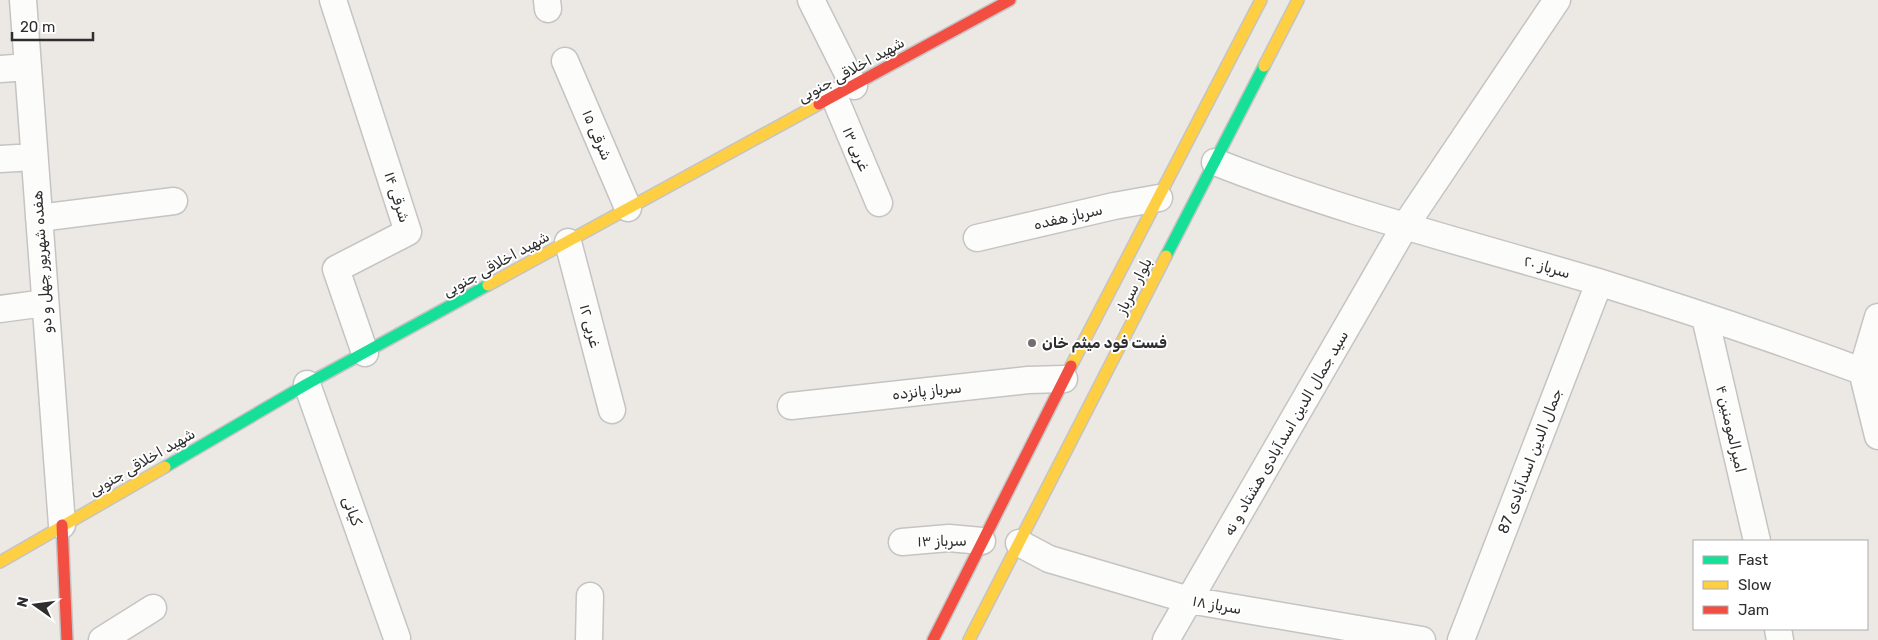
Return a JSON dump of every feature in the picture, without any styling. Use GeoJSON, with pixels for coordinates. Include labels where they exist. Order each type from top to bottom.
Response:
{"type":"FeatureCollection","features":[{"type":"Feature","properties":{"kind":"main road","name":"شهید اخلاقی جنوبی"},"geometry":{"type":"LineString","coordinates":[[0,562],[307,384],[1010,0]]}},
{"type":"Feature","properties":{"kind":"main road","name":"بلوار سرباز"},"geometry":{"type":"LineString","coordinates":[[933,640],[1064,379],[1262,0]]}},
{"type":"Feature","properties":{"kind":"main road","name":"بلوار سرباز"},"geometry":{"type":"LineString","coordinates":[[969,640],[1298,0]]}},
{"type":"Feature","properties":{"kind":"main road"},"geometry":{"type":"LineString","coordinates":[[62,525],[67,640]]}},
{"type":"Feature","properties":{"kind":"street","name":"هفده شهریور چهل و دو"},"geometry":{"type":"LineString","coordinates":[[23,0],[62,525]]}},
{"type":"Feature","properties":{"kind":"street","name":"شرقی ۱۴"},"geometry":{"type":"LineString","coordinates":[[334,0],[408,232],[336,269],[365,353]]}},
{"type":"Feature","properties":{"kind":"street","name":"غربی ۱۳"},"geometry":{"type":"LineString","coordinates":[[812,0],[844,91],[878,202]]}},
{"type":"Feature","properties":{"kind":"street","name":"سید جمال الدین اسدآبادی هشتاد و نه"},"geometry":{"type":"LineString","coordinates":[[1166,640],[1405,226],[1557,0]]}},
{"type":"Feature","properties":{"kind":"street","name":"شرقی ۱۵"},"geometry":{"type":"LineString","coordinates":[[565,61],[628,208]]}},
{"type":"Feature","properties":{"kind":"street"},"geometry":{"type":"LineString","coordinates":[[0,69],[28,68]]}},
{"type":"Feature","properties":{"kind":"street"},"geometry":{"type":"LineString","coordinates":[[0,159],[34,158]]}},
{"type":"Feature","properties":{"kind":"street","name":"سرباز ۲۰"},"geometry":{"type":"LineString","coordinates":[[1215,162],[1253,177],[1405,226],[1599,283],[1705,317],[1870,374]]}},
{"type":"Feature","properties":{"kind":"street","name":"سرباز هفده"},"geometry":{"type":"LineString","coordinates":[[977,238],[1114,206],[1160,198]]}},
{"type":"Feature","properties":{"kind":"street"},"geometry":{"type":"LineString","coordinates":[[39,218],[174,201]]}},
{"type":"Feature","properties":{"kind":"street","name":"غربی ۱۲"},"geometry":{"type":"LineString","coordinates":[[568,242],[612,410]]}},
{"type":"Feature","properties":{"kind":"street","name":"جمال الدین اسدآبادی 87"},"geometry":{"type":"LineString","coordinates":[[1460,640],[1599,283]]}},
{"type":"Feature","properties":{"kind":"street"},"geometry":{"type":"LineString","coordinates":[[0,309],[45,303]]}},
{"type":"Feature","properties":{"kind":"street","name":"امیرالمومنین ۴"},"geometry":{"type":"LineString","coordinates":[[1705,317],[1757,540]]}},
{"type":"Feature","properties":{"kind":"street"},"geometry":{"type":"LineString","coordinates":[[1878,317],[1870,374],[1878,436]]}},
{"type":"Feature","properties":{"kind":"street","name":"سرباز پانزده"},"geometry":{"type":"LineString","coordinates":[[791,406],[1028,380],[1064,379]]}},
{"type":"Feature","properties":{"kind":"street","name":"کیانی"},"geometry":{"type":"LineString","coordinates":[[307,384],[397,638]]}},
{"type":"Feature","properties":{"kind":"street","name":"سرباز ۱۳"},"geometry":{"type":"LineString","coordinates":[[902,542],[949,538],[982,541]]}},
{"type":"Feature","properties":{"kind":"street","name":"سرباز ۱۸"},"geometry":{"type":"LineString","coordinates":[[1019,543],[1049,559],[1189,600],[1422,640]]}},
{"type":"Feature","properties":{"kind":"street"},"geometry":{"type":"LineString","coordinates":[[589,640],[590,596]]}},
{"type":"Feature","properties":{"kind":"street"},"geometry":{"type":"LineString","coordinates":[[102,640],[154,608]]}},
{"type":"Feature","properties":{"kind":"traffic: fast"},"geometry":{"type":"LineString","coordinates":[[1166,256],[1264,66]]}},
{"type":"Feature","properties":{"kind":"traffic: fast"},"geometry":{"type":"LineString","coordinates":[[165,467],[307,384],[488,285]]}},
{"type":"Feature","properties":{"kind":"traffic: slow"},"geometry":{"type":"LineString","coordinates":[[1071,366],[1261,0]]}},
{"type":"Feature","properties":{"kind":"traffic: slow"},"geometry":{"type":"LineString","coordinates":[[1264,66],[1298,0]]}},
{"type":"Feature","properties":{"kind":"traffic: slow"},"geometry":{"type":"LineString","coordinates":[[488,285],[819,104]]}},
{"type":"Feature","properties":{"kind":"traffic: slow"},"geometry":{"type":"LineString","coordinates":[[969,640],[1166,256]]}},
{"type":"Feature","properties":{"kind":"traffic: slow"},"geometry":{"type":"LineString","coordinates":[[0,562],[165,467]]}},
{"type":"Feature","properties":{"kind":"traffic: jam"},"geometry":{"type":"LineString","coordinates":[[819,104],[1010,0]]}},
{"type":"Feature","properties":{"kind":"traffic: jam"},"geometry":{"type":"LineString","coordinates":[[933,640],[1071,366]]}},
{"type":"Feature","properties":{"kind":"traffic: jam"},"geometry":{"type":"LineString","coordinates":[[62,525],[67,640]]}},
{"type":"Feature","properties":{"kind":"place","name":"فست فود میثم خان"},"geometry":{"type":"Point","coordinates":[1032,343]}}]}
